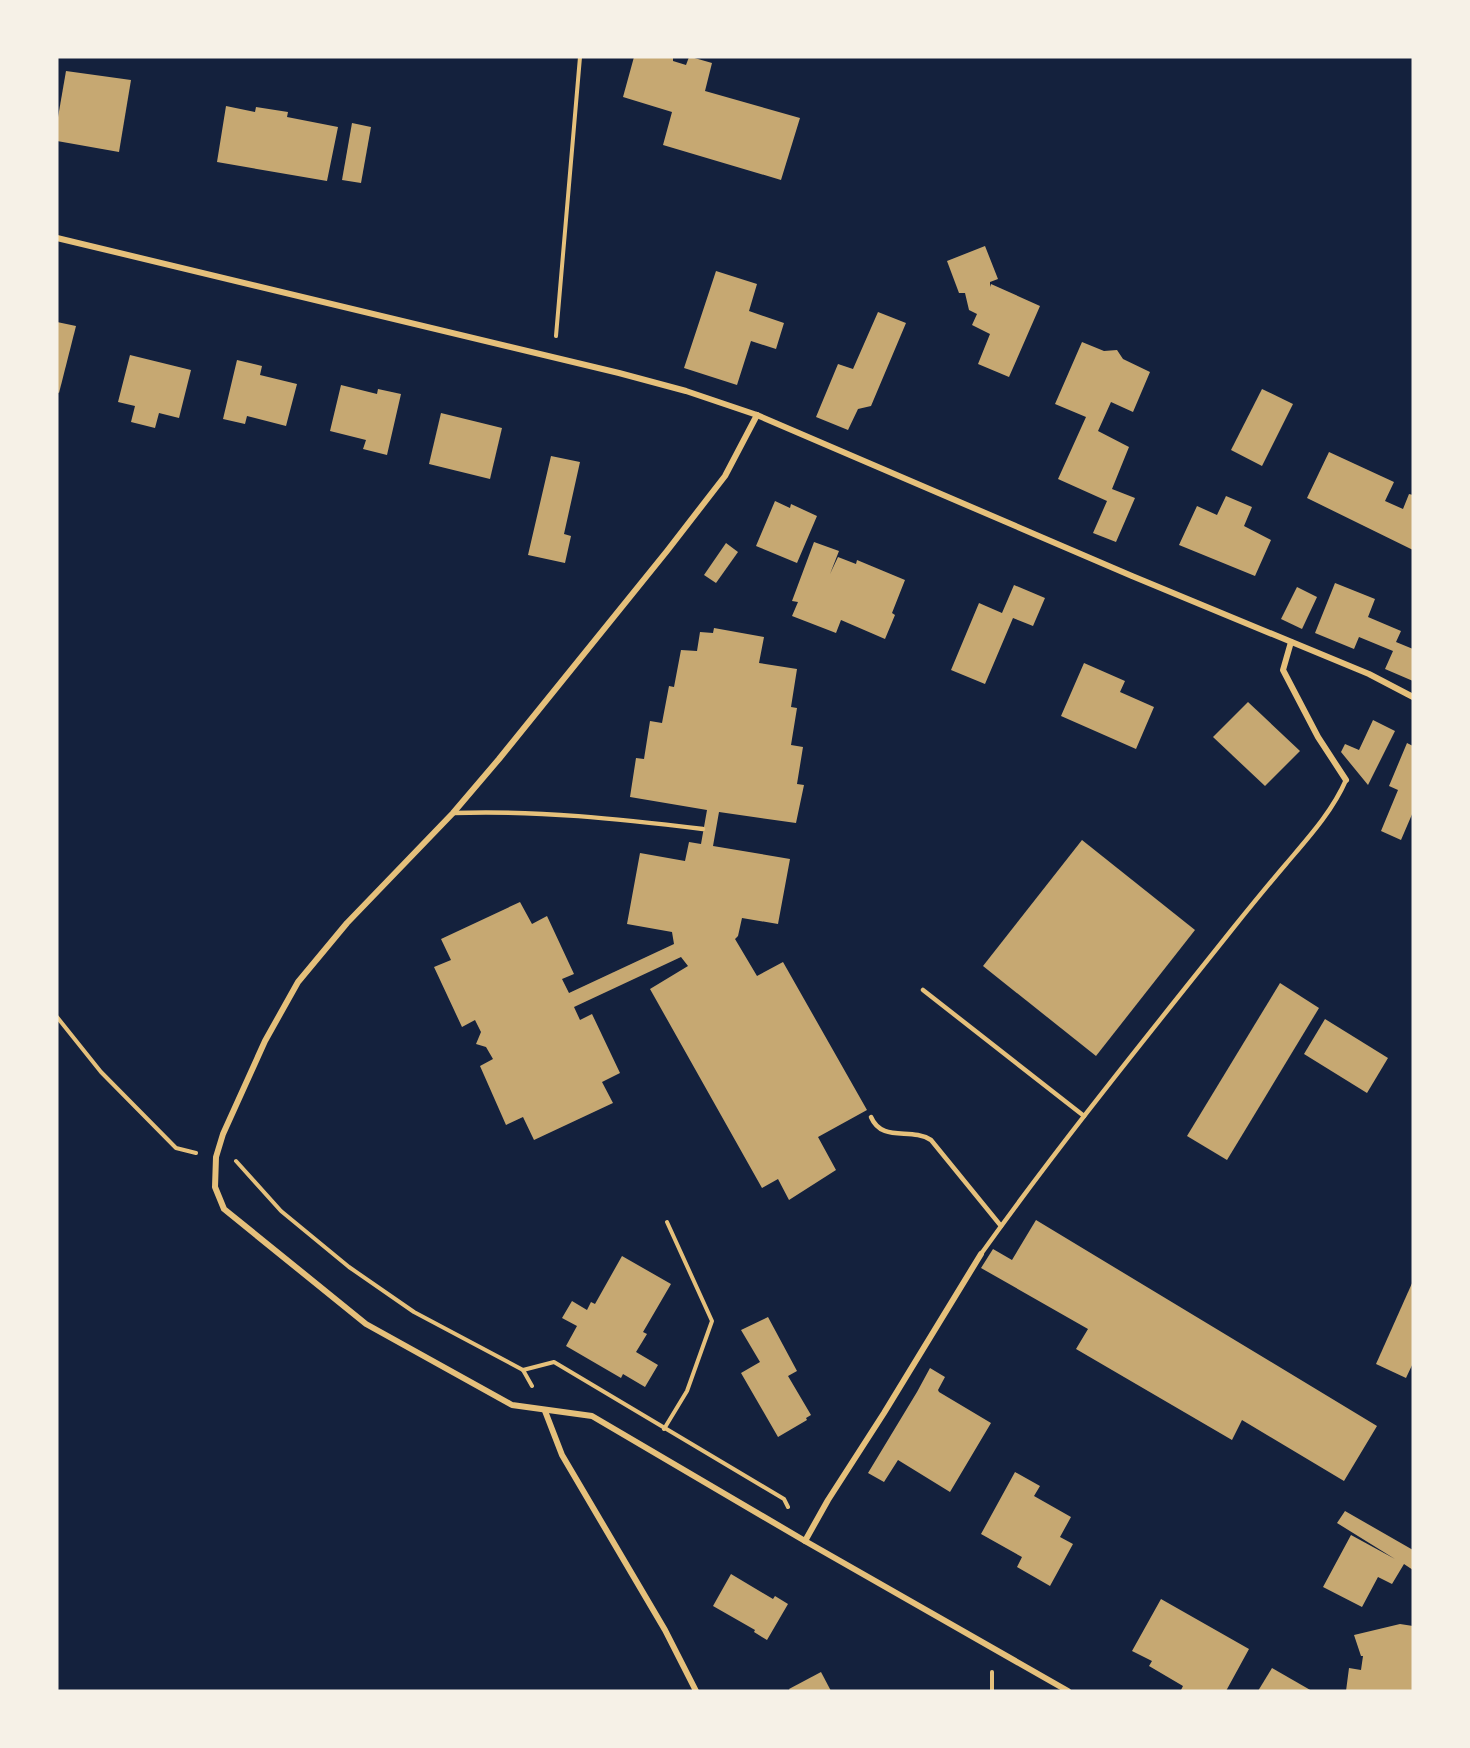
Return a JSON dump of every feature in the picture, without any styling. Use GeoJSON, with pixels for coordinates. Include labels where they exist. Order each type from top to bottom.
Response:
{"type":"FeatureCollection","features":[{"type":"Feature","properties":{"kind":"street"},"geometry":{"type":"LineString","coordinates":[[57,238],[554,357],[686,392],[757,415],[1132,576],[1369,674],[1413,697]]}},
{"type":"Feature","properties":{"kind":"street"},"geometry":{"type":"LineString","coordinates":[[757,415],[725,476],[653,569],[453,813],[347,924],[298,982],[265,1041],[223,1134],[216,1157],[215,1187],[224,1209],[366,1324],[512,1405],[592,1416],[1068,1691]]}},
{"type":"Feature","properties":{"kind":"street"},"geometry":{"type":"LineString","coordinates":[[1291,642],[1283,670],[1318,737],[1346,780]]}},
{"type":"Feature","properties":{"kind":"street"},"geometry":{"type":"LineString","coordinates":[[805,1541],[828,1500],[981,1254]]}},
{"type":"Feature","properties":{"kind":"street"},"geometry":{"type":"LineString","coordinates":[[545,1410],[562,1455],[665,1630],[696,1691]]}},
{"type":"Feature","properties":{"kind":"lane"},"geometry":{"type":"LineString","coordinates":[[981,1254],[1084,1116],[1262,892],[1317,827],[1339,795],[1346,780]]}},
{"type":"Feature","properties":{"kind":"lane"},"geometry":{"type":"LineString","coordinates":[[453,813],[496,811],[608,818],[704,829]]}},
{"type":"Feature","properties":{"kind":"lane"},"geometry":{"type":"LineString","coordinates":[[923,990],[1084,1116]]}},
{"type":"Feature","properties":{"kind":"lane"},"geometry":{"type":"LineString","coordinates":[[871,1117],[880,1129],[891,1134],[913,1133],[931,1140],[1001,1226]]}},
{"type":"Feature","properties":{"kind":"path"},"geometry":{"type":"LineString","coordinates":[[554,357],[580,57]]}},
{"type":"Feature","properties":{"kind":"path"},"geometry":{"type":"LineString","coordinates":[[57,1017],[101,1072],[176,1148],[238,1162],[281,1211],[358,1274],[414,1312],[523,1370],[545,1410]]}},
{"type":"Feature","properties":{"kind":"path"},"geometry":{"type":"LineString","coordinates":[[651,1450],[687,1391],[712,1321],[667,1222]]}},
{"type":"Feature","properties":{"kind":"building"},"geometry":{"type":"Polygon","coordinates":[[[634,57],[673,57],[673,61],[686,65],[691,57],[712,63],[705,91],[800,118],[781,180],[663,145],[672,112],[623,97],[634,57]]]}},
{"type":"Feature","properties":{"kind":"building"},"geometry":{"type":"Polygon","coordinates":[[[66,71],[131,80],[119,152],[57,141],[57,123],[66,71]]]}},
{"type":"Feature","properties":{"kind":"building"},"geometry":{"type":"Polygon","coordinates":[[[226,106],[255,112],[256,107],[288,112],[287,117],[338,127],[327,181],[217,162],[226,106]]]}},
{"type":"Feature","properties":{"kind":"building"},"geometry":{"type":"Polygon","coordinates":[[[352,123],[371,127],[361,183],[342,180],[352,123]]]}},
{"type":"Feature","properties":{"kind":"building"},"geometry":{"type":"Polygon","coordinates":[[[985,246],[998,279],[990,282],[990,287],[991,284],[1040,306],[1009,377],[978,364],[990,334],[972,325],[977,314],[969,310],[965,293],[959,293],[947,261],[985,246]]]}},
{"type":"Feature","properties":{"kind":"building"},"geometry":{"type":"Polygon","coordinates":[[[716,271],[757,284],[749,311],[784,323],[776,349],[751,341],[737,385],[684,368],[716,271]]]}},
{"type":"Feature","properties":{"kind":"building"},"geometry":{"type":"Polygon","coordinates":[[[878,312],[906,323],[871,406],[858,409],[848,430],[816,417],[838,364],[853,369],[878,312]]]}},
{"type":"Feature","properties":{"kind":"building"},"geometry":{"type":"Polygon","coordinates":[[[57,322],[76,326],[59,393],[57,392],[57,322]]]}},
{"type":"Feature","properties":{"kind":"building"},"geometry":{"type":"Polygon","coordinates":[[[1082,342],[1104,351],[1117,350],[1123,359],[1150,372],[1133,412],[1111,402],[1098,431],[1129,447],[1112,489],[1135,498],[1116,542],[1093,533],[1107,501],[1058,479],[1086,417],[1055,404],[1082,342]]]}},
{"type":"Feature","properties":{"kind":"building"},"geometry":{"type":"Polygon","coordinates":[[[130,355],[191,370],[179,418],[159,413],[155,428],[131,422],[135,406],[118,402],[130,355]]]}},
{"type":"Feature","properties":{"kind":"building"},"geometry":{"type":"Polygon","coordinates":[[[237,360],[262,366],[260,375],[297,384],[286,426],[247,416],[245,424],[223,419],[237,360]]]}},
{"type":"Feature","properties":{"kind":"building"},"geometry":{"type":"Polygon","coordinates":[[[341,385],[377,394],[378,389],[401,394],[387,455],[363,449],[366,440],[330,431],[341,385]]]}},
{"type":"Feature","properties":{"kind":"building"},"geometry":{"type":"Polygon","coordinates":[[[1262,389],[1293,404],[1262,466],[1231,450],[1262,389]]]}},
{"type":"Feature","properties":{"kind":"building"},"geometry":{"type":"Polygon","coordinates":[[[441,413],[502,428],[490,479],[429,464],[441,413]]]}},
{"type":"Feature","properties":{"kind":"building"},"geometry":{"type":"Polygon","coordinates":[[[1329,452],[1394,482],[1385,501],[1403,509],[1409,494],[1413,495],[1413,550],[1307,498],[1329,452]]]}},
{"type":"Feature","properties":{"kind":"building"},"geometry":{"type":"Polygon","coordinates":[[[551,456],[580,462],[564,534],[571,536],[565,563],[528,555],[551,456]]]}},
{"type":"Feature","properties":{"kind":"building"},"geometry":{"type":"Polygon","coordinates":[[[1226,496],[1252,507],[1244,526],[1271,540],[1255,576],[1179,545],[1197,506],[1217,515],[1226,496]]]}},
{"type":"Feature","properties":{"kind":"building"},"geometry":{"type":"Polygon","coordinates":[[[775,501],[790,508],[791,504],[817,516],[797,563],[756,546],[775,501]]]}},
{"type":"Feature","properties":{"kind":"building"},"geometry":{"type":"Polygon","coordinates":[[[814,542],[839,551],[830,574],[838,557],[856,564],[857,560],[905,580],[885,639],[841,620],[836,633],[792,616],[798,602],[792,601],[814,542]]]}},
{"type":"Feature","properties":{"kind":"building"},"geometry":{"type":"Polygon","coordinates":[[[726,543],[738,552],[716,583],[704,575],[726,543]]]}},
{"type":"Feature","properties":{"kind":"building"},"geometry":{"type":"Polygon","coordinates":[[[1335,583],[1375,599],[1368,617],[1401,631],[1396,642],[1413,649],[1413,681],[1385,669],[1393,651],[1359,637],[1354,649],[1315,633],[1335,583]]]}},
{"type":"Feature","properties":{"kind":"building"},"geometry":{"type":"Polygon","coordinates":[[[1014,585],[1045,598],[1033,626],[1013,618],[985,684],[951,670],[979,603],[1002,613],[1014,585]]]}},
{"type":"Feature","properties":{"kind":"building"},"geometry":{"type":"Polygon","coordinates":[[[1297,587],[1317,597],[1302,629],[1281,619],[1297,587]]]}},
{"type":"Feature","properties":{"kind":"building"},"geometry":{"type":"Polygon","coordinates":[[[714,628],[764,637],[759,663],[797,669],[791,707],[797,708],[791,745],[803,747],[797,784],[804,785],[796,823],[719,812],[713,846],[790,859],[778,924],[742,918],[738,936],[735,939],[757,976],[783,962],[867,1110],[818,1137],[836,1170],[789,1200],[778,1179],[762,1188],[650,989],[688,966],[681,957],[574,1007],[580,1020],[592,1014],[620,1073],[602,1082],[613,1103],[534,1140],[523,1117],[506,1125],[480,1066],[493,1059],[486,1047],[476,1044],[481,1032],[475,1020],[462,1027],[434,967],[451,960],[441,939],[520,902],[532,924],[547,916],[574,974],[562,979],[569,993],[674,944],[672,932],[627,924],[640,853],[685,861],[689,842],[701,844],[707,810],[630,797],[636,758],[644,759],[650,721],[662,723],[669,686],[674,687],[681,650],[697,651],[700,632],[713,633],[714,628]]]}},
{"type":"Feature","properties":{"kind":"building"},"geometry":{"type":"Polygon","coordinates":[[[1084,663],[1125,681],[1120,692],[1154,707],[1136,749],[1061,716],[1084,663]]]}},
{"type":"Feature","properties":{"kind":"building"},"geometry":{"type":"Polygon","coordinates":[[[1248,702],[1300,751],[1265,786],[1213,737],[1248,702]]]}},
{"type":"Feature","properties":{"kind":"building"},"geometry":{"type":"Polygon","coordinates":[[[1373,720],[1395,731],[1368,785],[1341,752],[1345,744],[1359,750],[1373,720]]]}},
{"type":"Feature","properties":{"kind":"building"},"geometry":{"type":"Polygon","coordinates":[[[1407,743],[1413,746],[1413,812],[1401,840],[1381,831],[1398,790],[1389,786],[1407,743]]]}},
{"type":"Feature","properties":{"kind":"building"},"geometry":{"type":"Polygon","coordinates":[[[1082,840],[1195,930],[1096,1056],[983,966],[1082,840]]]}},
{"type":"Feature","properties":{"kind":"building"},"geometry":{"type":"Polygon","coordinates":[[[1280,983],[1319,1008],[1227,1160],[1187,1136],[1280,983]]]}},
{"type":"Feature","properties":{"kind":"building"},"geometry":{"type":"Polygon","coordinates":[[[1325,1019],[1388,1058],[1367,1093],[1304,1054],[1325,1019]]]}},
{"type":"Feature","properties":{"kind":"building"},"geometry":{"type":"Polygon","coordinates":[[[1036,1220],[1377,1426],[1344,1481],[1242,1420],[1232,1440],[1076,1349],[1088,1329],[981,1268],[993,1249],[1012,1260],[1036,1220]]]}},
{"type":"Feature","properties":{"kind":"building"},"geometry":{"type":"Polygon","coordinates":[[[622,1256],[671,1284],[643,1332],[647,1334],[636,1352],[658,1365],[645,1387],[623,1374],[621,1378],[566,1346],[577,1326],[562,1318],[572,1301],[587,1310],[591,1302],[595,1304],[622,1256]]]}},
{"type":"Feature","properties":{"kind":"building"},"geometry":{"type":"Polygon","coordinates":[[[1413,1281],[1413,1363],[1406,1378],[1376,1364],[1413,1281]]]}},
{"type":"Feature","properties":{"kind":"building"},"geometry":{"type":"Polygon","coordinates":[[[768,1317],[797,1371],[788,1376],[811,1415],[806,1418],[807,1420],[778,1437],[741,1373],[760,1362],[741,1330],[768,1317]]]}},
{"type":"Feature","properties":{"kind":"building"},"geometry":{"type":"Polygon","coordinates":[[[930,1368],[945,1377],[939,1392],[991,1423],[950,1492],[898,1460],[884,1482],[868,1473],[930,1368]]]}},
{"type":"Feature","properties":{"kind":"building"},"geometry":{"type":"Polygon","coordinates":[[[1015,1472],[1040,1486],[1034,1496],[1071,1517],[1060,1537],[1073,1544],[1050,1586],[1017,1567],[1022,1557],[981,1534],[1015,1472]]]}},
{"type":"Feature","properties":{"kind":"building"},"geometry":{"type":"Polygon","coordinates":[[[1345,1511],[1413,1550],[1413,1570],[1404,1564],[1392,1584],[1378,1577],[1362,1607],[1323,1587],[1351,1535],[1395,1559],[1337,1523],[1345,1511]]]}},
{"type":"Feature","properties":{"kind":"building"},"geometry":{"type":"Polygon","coordinates":[[[731,1574],[773,1599],[775,1596],[788,1604],[767,1640],[754,1632],[755,1630],[713,1606],[731,1574]]]}},
{"type":"Feature","properties":{"kind":"building"},"geometry":{"type":"Polygon","coordinates":[[[1161,1599],[1249,1649],[1226,1691],[1181,1690],[1183,1686],[1149,1666],[1152,1661],[1132,1651],[1161,1599]]]}},
{"type":"Feature","properties":{"kind":"building"},"geometry":{"type":"Polygon","coordinates":[[[1400,1624],[1413,1626],[1413,1691],[1346,1691],[1349,1668],[1361,1670],[1363,1656],[1361,1656],[1354,1635],[1400,1624]]]}},
{"type":"Feature","properties":{"kind":"building"},"geometry":{"type":"Polygon","coordinates":[[[1272,1668],[1312,1691],[1258,1691],[1272,1668]]]}},
{"type":"Feature","properties":{"kind":"building"},"geometry":{"type":"Polygon","coordinates":[[[821,1672],[831,1691],[790,1691],[789,1689],[821,1672]]]}}]}
